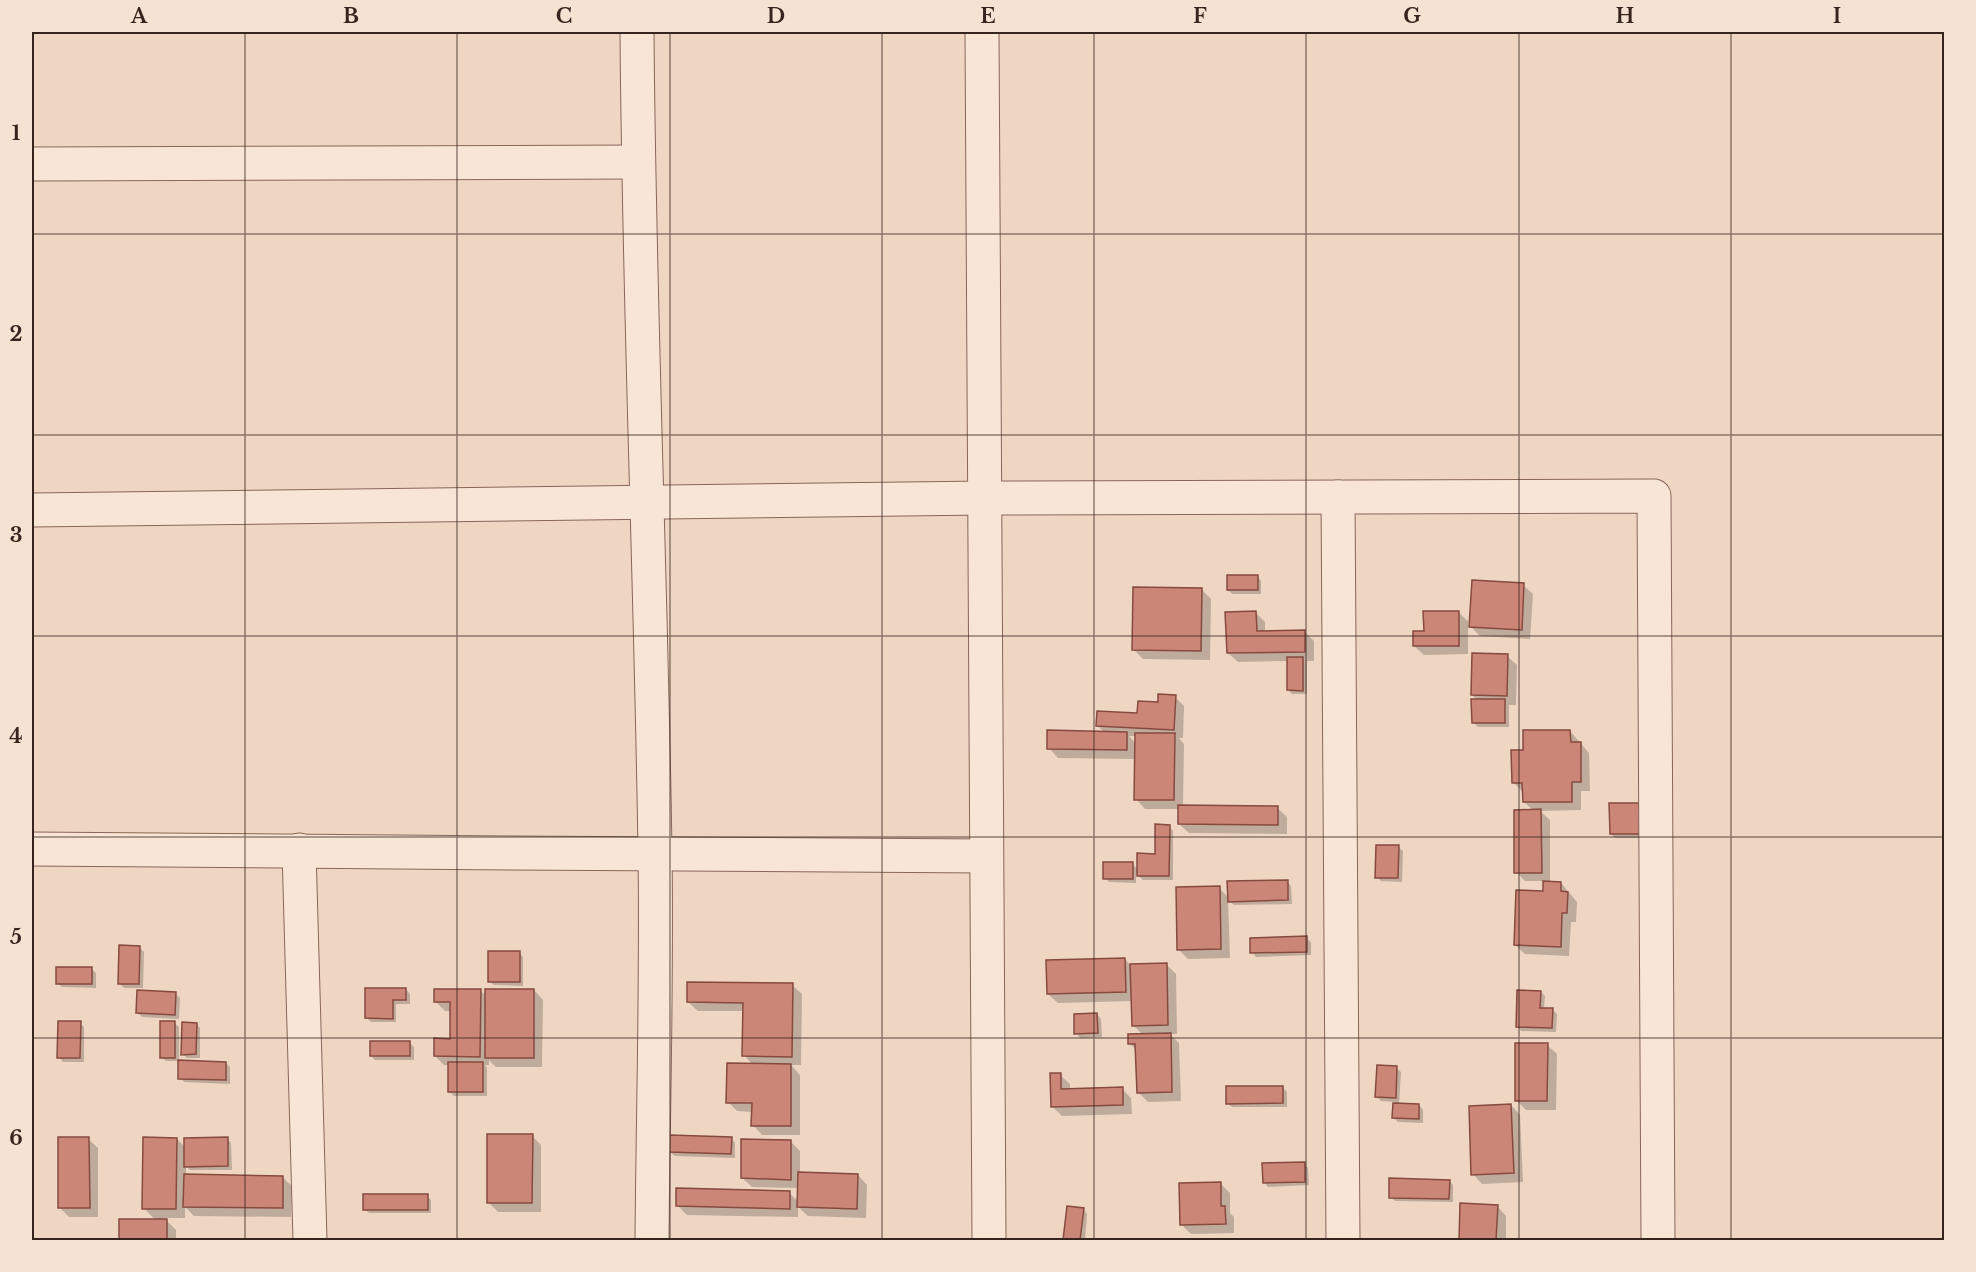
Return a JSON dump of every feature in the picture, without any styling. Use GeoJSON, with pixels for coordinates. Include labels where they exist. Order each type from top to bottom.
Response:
{"type":"FeatureCollection","features":[{"type":"Feature","properties":{"kind":"street"},"geometry":{"type":"LineString","coordinates":[[637,32],[638,162],[655,856],[652,1240]]}},
{"type":"Feature","properties":{"kind":"street"},"geometry":{"type":"LineString","coordinates":[[981,32],[989,1240]]}},
{"type":"Feature","properties":{"kind":"street"},"geometry":{"type":"LineString","coordinates":[[32,164],[638,162]]}},
{"type":"Feature","properties":{"kind":"street"},"geometry":{"type":"LineString","coordinates":[[32,510],[985,498],[1654,496],[1658,1240]]}},
{"type":"Feature","properties":{"kind":"street"},"geometry":{"type":"LineString","coordinates":[[1338,497],[1343,1240]]}},
{"type":"Feature","properties":{"kind":"street"},"geometry":{"type":"LineString","coordinates":[[32,849],[300,850],[655,856],[986,856]]}},
{"type":"Feature","properties":{"kind":"street"},"geometry":{"type":"LineString","coordinates":[[300,850],[310,1240]]}},
{"type":"Feature","properties":{"kind":"building"},"geometry":{"type":"Polygon","coordinates":[[[1227,575],[1258,575],[1258,590],[1227,590],[1227,575]]]}},
{"type":"Feature","properties":{"kind":"building"},"geometry":{"type":"Polygon","coordinates":[[[1472,580],[1524,583],[1522,630],[1469,627],[1472,580]]]}},
{"type":"Feature","properties":{"kind":"building"},"geometry":{"type":"Polygon","coordinates":[[[1133,587],[1202,588],[1201,651],[1132,650],[1133,587]]]}},
{"type":"Feature","properties":{"kind":"building"},"geometry":{"type":"Polygon","coordinates":[[[1256,611],[1257,631],[1305,630],[1305,652],[1227,653],[1225,612],[1256,611]]]}},
{"type":"Feature","properties":{"kind":"building"},"geometry":{"type":"Polygon","coordinates":[[[1423,611],[1459,611],[1459,646],[1413,646],[1413,631],[1424,631],[1423,611]]]}},
{"type":"Feature","properties":{"kind":"building"},"geometry":{"type":"Polygon","coordinates":[[[1472,653],[1508,654],[1507,696],[1471,695],[1472,653]]]}},
{"type":"Feature","properties":{"kind":"building"},"geometry":{"type":"Polygon","coordinates":[[[1287,657],[1303,657],[1303,691],[1287,690],[1287,657]]]}},
{"type":"Feature","properties":{"kind":"building"},"geometry":{"type":"Polygon","coordinates":[[[1158,694],[1176,695],[1174,730],[1096,726],[1097,711],[1137,713],[1138,701],[1158,702],[1158,694]]]}},
{"type":"Feature","properties":{"kind":"building"},"geometry":{"type":"Polygon","coordinates":[[[1471,699],[1505,699],[1505,723],[1472,723],[1471,699]]]}},
{"type":"Feature","properties":{"kind":"building"},"geometry":{"type":"Polygon","coordinates":[[[1047,730],[1127,732],[1127,750],[1047,749],[1047,730]]]}},
{"type":"Feature","properties":{"kind":"building"},"geometry":{"type":"Polygon","coordinates":[[[1523,730],[1570,730],[1571,742],[1581,742],[1581,782],[1572,782],[1572,802],[1523,802],[1522,783],[1512,783],[1511,750],[1523,750],[1523,730]]]}},
{"type":"Feature","properties":{"kind":"building"},"geometry":{"type":"Polygon","coordinates":[[[1135,733],[1175,733],[1174,800],[1134,800],[1135,733]]]}},
{"type":"Feature","properties":{"kind":"building"},"geometry":{"type":"Polygon","coordinates":[[[1609,803],[1642,803],[1642,834],[1610,834],[1609,803]]]}},
{"type":"Feature","properties":{"kind":"building"},"geometry":{"type":"Polygon","coordinates":[[[1178,805],[1278,806],[1278,825],[1178,824],[1178,805]]]}},
{"type":"Feature","properties":{"kind":"building"},"geometry":{"type":"Polygon","coordinates":[[[1541,809],[1542,873],[1514,873],[1514,810],[1541,809]]]}},
{"type":"Feature","properties":{"kind":"building"},"geometry":{"type":"Polygon","coordinates":[[[1155,824],[1170,825],[1169,876],[1137,876],[1137,853],[1155,854],[1155,824]]]}},
{"type":"Feature","properties":{"kind":"building"},"geometry":{"type":"Polygon","coordinates":[[[1376,845],[1399,845],[1398,878],[1375,878],[1376,845]]]}},
{"type":"Feature","properties":{"kind":"building"},"geometry":{"type":"Polygon","coordinates":[[[1103,862],[1133,862],[1133,879],[1103,879],[1103,862]]]}},
{"type":"Feature","properties":{"kind":"building"},"geometry":{"type":"Polygon","coordinates":[[[1288,880],[1288,900],[1228,902],[1227,881],[1288,880]]]}},
{"type":"Feature","properties":{"kind":"building"},"geometry":{"type":"Polygon","coordinates":[[[1543,881],[1561,882],[1561,891],[1568,892],[1567,913],[1562,913],[1561,947],[1514,945],[1516,890],[1543,891],[1543,881]]]}},
{"type":"Feature","properties":{"kind":"building"},"geometry":{"type":"Polygon","coordinates":[[[1220,886],[1221,949],[1177,950],[1176,887],[1220,886]]]}},
{"type":"Feature","properties":{"kind":"building"},"geometry":{"type":"Polygon","coordinates":[[[1307,936],[1307,952],[1250,953],[1250,938],[1307,936]]]}},
{"type":"Feature","properties":{"kind":"building"},"geometry":{"type":"Polygon","coordinates":[[[119,945],[140,946],[139,984],[118,984],[119,945]]]}},
{"type":"Feature","properties":{"kind":"building"},"geometry":{"type":"Polygon","coordinates":[[[488,951],[520,951],[520,982],[488,982],[488,951]]]}},
{"type":"Feature","properties":{"kind":"building"},"geometry":{"type":"Polygon","coordinates":[[[1125,958],[1126,992],[1047,994],[1046,960],[1125,958]]]}},
{"type":"Feature","properties":{"kind":"building"},"geometry":{"type":"Polygon","coordinates":[[[1167,963],[1168,1025],[1132,1026],[1130,964],[1167,963]]]}},
{"type":"Feature","properties":{"kind":"building"},"geometry":{"type":"Polygon","coordinates":[[[56,967],[92,967],[92,984],[56,984],[56,967]]]}},
{"type":"Feature","properties":{"kind":"building"},"geometry":{"type":"Polygon","coordinates":[[[687,982],[793,983],[792,1057],[742,1056],[743,1003],[687,1002],[687,982]]]}},
{"type":"Feature","properties":{"kind":"building"},"geometry":{"type":"Polygon","coordinates":[[[365,988],[406,988],[406,1000],[393,1000],[393,1019],[365,1018],[365,988]]]}},
{"type":"Feature","properties":{"kind":"building"},"geometry":{"type":"Polygon","coordinates":[[[434,989],[481,989],[480,1057],[434,1056],[434,1038],[450,1039],[450,1002],[434,1002],[434,989]]]}},
{"type":"Feature","properties":{"kind":"building"},"geometry":{"type":"Polygon","coordinates":[[[485,989],[534,989],[534,1058],[485,1058],[485,989]]]}},
{"type":"Feature","properties":{"kind":"building"},"geometry":{"type":"Polygon","coordinates":[[[137,990],[176,992],[175,1015],[136,1013],[137,990]]]}},
{"type":"Feature","properties":{"kind":"building"},"geometry":{"type":"Polygon","coordinates":[[[1517,990],[1541,991],[1540,1008],[1553,1008],[1552,1028],[1516,1027],[1517,990]]]}},
{"type":"Feature","properties":{"kind":"building"},"geometry":{"type":"Polygon","coordinates":[[[1097,1013],[1098,1033],[1074,1034],[1074,1014],[1097,1013]]]}},
{"type":"Feature","properties":{"kind":"building"},"geometry":{"type":"Polygon","coordinates":[[[58,1021],[81,1021],[80,1058],[57,1058],[58,1021]]]}},
{"type":"Feature","properties":{"kind":"building"},"geometry":{"type":"Polygon","coordinates":[[[160,1021],[175,1021],[175,1058],[160,1058],[160,1021]]]}},
{"type":"Feature","properties":{"kind":"building"},"geometry":{"type":"Polygon","coordinates":[[[182,1022],[197,1023],[196,1054],[181,1055],[182,1022]]]}},
{"type":"Feature","properties":{"kind":"building"},"geometry":{"type":"Polygon","coordinates":[[[1171,1033],[1172,1092],[1137,1093],[1135,1044],[1128,1044],[1128,1034],[1171,1033]]]}},
{"type":"Feature","properties":{"kind":"building"},"geometry":{"type":"Polygon","coordinates":[[[370,1041],[410,1041],[410,1056],[370,1056],[370,1041]]]}},
{"type":"Feature","properties":{"kind":"building"},"geometry":{"type":"Polygon","coordinates":[[[1515,1043],[1548,1043],[1547,1101],[1515,1101],[1515,1043]]]}},
{"type":"Feature","properties":{"kind":"building"},"geometry":{"type":"Polygon","coordinates":[[[178,1060],[226,1062],[226,1080],[178,1079],[178,1060]]]}},
{"type":"Feature","properties":{"kind":"building"},"geometry":{"type":"Polygon","coordinates":[[[448,1062],[483,1062],[483,1092],[448,1092],[448,1062]]]}},
{"type":"Feature","properties":{"kind":"building"},"geometry":{"type":"Polygon","coordinates":[[[727,1063],[791,1064],[791,1126],[751,1126],[752,1103],[726,1103],[727,1063]]]}},
{"type":"Feature","properties":{"kind":"building"},"geometry":{"type":"Polygon","coordinates":[[[1377,1065],[1397,1066],[1396,1098],[1375,1097],[1377,1065]]]}},
{"type":"Feature","properties":{"kind":"building"},"geometry":{"type":"Polygon","coordinates":[[[1050,1073],[1061,1073],[1061,1089],[1123,1087],[1123,1105],[1051,1107],[1050,1073]]]}},
{"type":"Feature","properties":{"kind":"building"},"geometry":{"type":"Polygon","coordinates":[[[1226,1086],[1283,1086],[1283,1103],[1226,1104],[1226,1086]]]}},
{"type":"Feature","properties":{"kind":"building"},"geometry":{"type":"Polygon","coordinates":[[[1393,1103],[1419,1104],[1419,1119],[1392,1118],[1393,1103]]]}},
{"type":"Feature","properties":{"kind":"building"},"geometry":{"type":"Polygon","coordinates":[[[1511,1104],[1514,1173],[1471,1175],[1469,1106],[1511,1104]]]}},
{"type":"Feature","properties":{"kind":"building"},"geometry":{"type":"Polygon","coordinates":[[[487,1134],[533,1134],[532,1203],[487,1203],[487,1134]]]}},
{"type":"Feature","properties":{"kind":"building"},"geometry":{"type":"Polygon","coordinates":[[[669,1135],[732,1137],[731,1154],[669,1152],[669,1135]]]}},
{"type":"Feature","properties":{"kind":"building"},"geometry":{"type":"Polygon","coordinates":[[[58,1137],[89,1137],[90,1208],[58,1208],[58,1137]]]}},
{"type":"Feature","properties":{"kind":"building"},"geometry":{"type":"Polygon","coordinates":[[[143,1137],[177,1138],[176,1209],[142,1209],[143,1137]]]}},
{"type":"Feature","properties":{"kind":"building"},"geometry":{"type":"Polygon","coordinates":[[[228,1137],[228,1166],[184,1167],[184,1138],[228,1137]]]}},
{"type":"Feature","properties":{"kind":"building"},"geometry":{"type":"Polygon","coordinates":[[[741,1139],[791,1140],[791,1180],[741,1178],[741,1139]]]}},
{"type":"Feature","properties":{"kind":"building"},"geometry":{"type":"Polygon","coordinates":[[[1305,1162],[1305,1182],[1263,1183],[1262,1163],[1305,1162]]]}},
{"type":"Feature","properties":{"kind":"building"},"geometry":{"type":"Polygon","coordinates":[[[798,1172],[858,1174],[857,1209],[797,1207],[798,1172]]]}},
{"type":"Feature","properties":{"kind":"building"},"geometry":{"type":"Polygon","coordinates":[[[184,1174],[283,1176],[283,1208],[183,1207],[184,1174]]]}},
{"type":"Feature","properties":{"kind":"building"},"geometry":{"type":"Polygon","coordinates":[[[1389,1178],[1450,1180],[1449,1199],[1389,1198],[1389,1178]]]}},
{"type":"Feature","properties":{"kind":"building"},"geometry":{"type":"Polygon","coordinates":[[[1221,1182],[1221,1206],[1225,1206],[1226,1224],[1180,1225],[1179,1183],[1221,1182]]]}},
{"type":"Feature","properties":{"kind":"building"},"geometry":{"type":"Polygon","coordinates":[[[676,1188],[790,1191],[790,1209],[676,1206],[676,1188]]]}},
{"type":"Feature","properties":{"kind":"building"},"geometry":{"type":"Polygon","coordinates":[[[363,1194],[428,1194],[428,1210],[363,1210],[363,1194]]]}},
{"type":"Feature","properties":{"kind":"building"},"geometry":{"type":"Polygon","coordinates":[[[1460,1203],[1498,1205],[1496,1240],[1459,1240],[1460,1203]]]}},
{"type":"Feature","properties":{"kind":"building"},"geometry":{"type":"Polygon","coordinates":[[[1067,1206],[1084,1208],[1080,1240],[1063,1240],[1067,1206]]]}},
{"type":"Feature","properties":{"kind":"building"},"geometry":{"type":"Polygon","coordinates":[[[119,1219],[167,1219],[167,1240],[119,1240],[119,1219]]]}}]}
